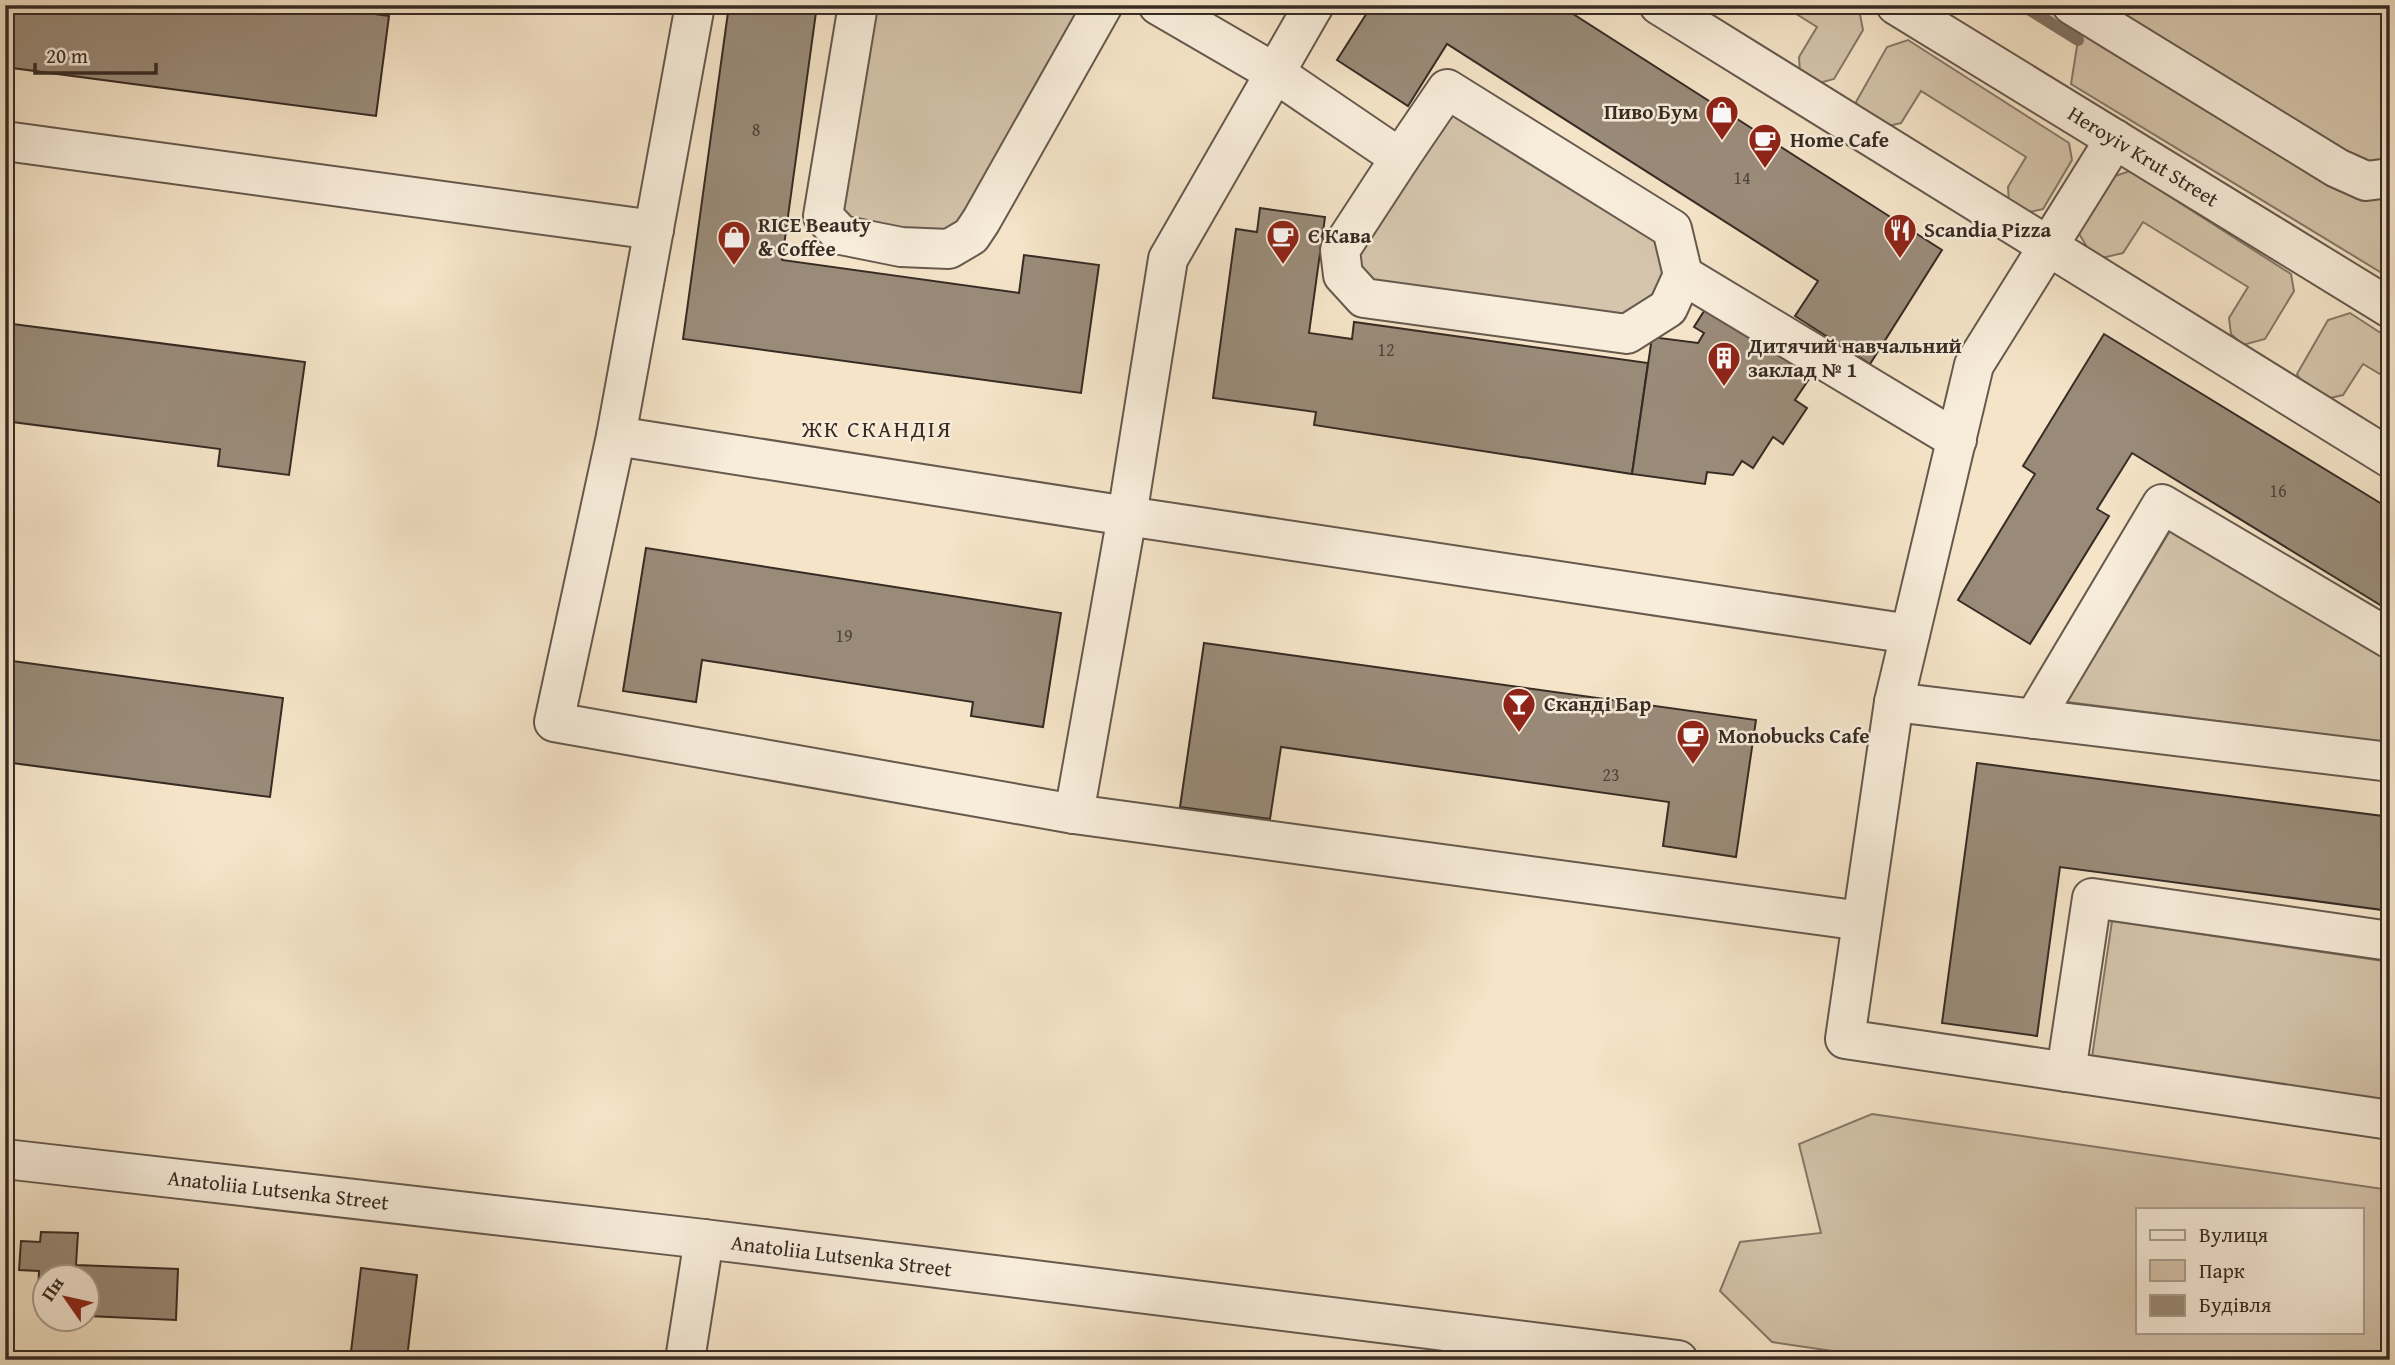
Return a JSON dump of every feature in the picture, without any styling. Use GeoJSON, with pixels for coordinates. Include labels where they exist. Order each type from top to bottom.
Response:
{"type":"FeatureCollection","features":[{"type":"Feature","properties":{"kind":"street"},"geometry":{"type":"LineString","coordinates":[[695,5],[616,436],[554,722],[1074,814],[1862,920]]}},
{"type":"Feature","properties":{"kind":"street"},"geometry":{"type":"LineString","coordinates":[[858,5],[823,216],[841,235],[901,247],[950,249],[971,236],[981,221],[1103,5]]}},
{"type":"Feature","properties":{"kind":"street"},"geometry":{"type":"LineString","coordinates":[[1158,5],[1275,73],[1400,158]]}},
{"type":"Feature","properties":{"kind":"street"},"geometry":{"type":"LineString","coordinates":[[1074,814],[1127,516],[1168,259],[1314,5]]}},
{"type":"Feature","properties":{"kind":"street"},"geometry":{"type":"LineString","coordinates":[[1659,5],[2390,458]]}},
{"type":"Feature","properties":{"kind":"street","name":"Heroyiv Krut Street"},"geometry":{"type":"LineString","coordinates":[[1896,5],[2390,308]]}},
{"type":"Feature","properties":{"kind":"street"},"geometry":{"type":"LineString","coordinates":[[2072,5],[2337,168],[2366,181],[2390,178]]}},
{"type":"Feature","properties":{"kind":"street"},"geometry":{"type":"LineString","coordinates":[[1447,89],[1672,229],[1683,275],[1668,308],[1627,334],[1364,298],[1343,275],[1340,250],[1447,89]]}},
{"type":"Feature","properties":{"kind":"street"},"geometry":{"type":"LineString","coordinates":[[2115,139],[1974,365],[1894,702],[1845,1039],[2390,1120]]}},
{"type":"Feature","properties":{"kind":"street"},"geometry":{"type":"LineString","coordinates":[[5,141],[654,230]]}},
{"type":"Feature","properties":{"kind":"street"},"geometry":{"type":"LineString","coordinates":[[1683,275],[1957,440]]}},
{"type":"Feature","properties":{"kind":"street"},"geometry":{"type":"LineString","coordinates":[[616,436],[1910,634]]}},
{"type":"Feature","properties":{"kind":"street"},"geometry":{"type":"LineString","coordinates":[[2034,719],[2162,504],[2390,639]]}},
{"type":"Feature","properties":{"kind":"street"},"geometry":{"type":"LineString","coordinates":[[1894,702],[2390,762]]}},
{"type":"Feature","properties":{"kind":"street"},"geometry":{"type":"LineString","coordinates":[[2066,1072],[2092,898],[2390,941]]}},
{"type":"Feature","properties":{"kind":"street","name":"Anatoliia Lutsenka Street"},"geometry":{"type":"LineString","coordinates":[[5,1159],[704,1239],[1678,1360]]}},
{"type":"Feature","properties":{"kind":"street"},"geometry":{"type":"LineString","coordinates":[[685,1360],[704,1239]]}},
{"type":"Feature","properties":{"kind":"green space"},"geometry":{"type":"Polygon","coordinates":[[[869,5],[1099,5],[975,213],[944,239],[845,227],[830,212],[869,5]]]}},
{"type":"Feature","properties":{"kind":"green space"},"geometry":{"type":"Polygon","coordinates":[[[1782,5],[1847,5],[1860,14],[1863,30],[1834,79],[1812,85],[1800,74],[1799,57],[1817,27],[1782,5]]]}},
{"type":"Feature","properties":{"kind":"green space"},"geometry":{"type":"Polygon","coordinates":[[[2022,5],[2390,5],[2390,278],[2071,84],[2078,40],[2022,5]]]}},
{"type":"Feature","properties":{"kind":"green space"},"geometry":{"type":"Polygon","coordinates":[[[1908,40],[2069,143],[2072,160],[2043,209],[2021,214],[2009,204],[2008,187],[2026,157],[1921,91],[1901,123],[1880,128],[1865,117],[1856,102],[1887,47],[1908,40]]]}},
{"type":"Feature","properties":{"kind":"green space"},"geometry":{"type":"Polygon","coordinates":[[[1450,105],[1665,234],[1674,275],[1629,326],[1371,286],[1353,252],[1450,105]]]}},
{"type":"Feature","properties":{"kind":"green space"},"geometry":{"type":"Polygon","coordinates":[[[2130,171],[2291,274],[2294,291],[2265,339],[2243,345],[2231,334],[2229,318],[2248,287],[2143,222],[2123,253],[2102,258],[2087,247],[2078,232],[2109,178],[2130,171]]]}},
{"type":"Feature","properties":{"kind":"green space"},"geometry":{"type":"Polygon","coordinates":[[[2350,313],[2390,339],[2390,380],[2363,364],[2343,395],[2322,400],[2306,389],[2297,374],[2328,320],[2350,313]]]}},
{"type":"Feature","properties":{"kind":"green space"},"geometry":{"type":"Polygon","coordinates":[[[2176,521],[2390,649],[2390,743],[2067,702],[2176,521]]]}},
{"type":"Feature","properties":{"kind":"green space"},"geometry":{"type":"Polygon","coordinates":[[[2112,921],[2390,962],[2390,1101],[2092,1057],[2112,921]]]}},
{"type":"Feature","properties":{"kind":"green space"},"geometry":{"type":"Polygon","coordinates":[[[1872,1114],[2390,1190],[2390,1360],[1893,1360],[1772,1342],[1720,1291],[1740,1242],[1821,1233],[1799,1144],[1872,1114]]]}},
{"type":"Feature","properties":{"kind":"building"},"geometry":{"type":"Polygon","coordinates":[[[5,5],[308,5],[389,16],[376,116],[5,67],[5,5]]]}},
{"type":"Feature","properties":{"kind":"building"},"geometry":{"type":"Polygon","coordinates":[[[729,5],[817,5],[782,260],[1019,293],[1024,255],[1099,265],[1081,393],[683,339],[729,5]]]}},
{"type":"Feature","properties":{"kind":"building"},"geometry":{"type":"Polygon","coordinates":[[[1372,5],[1559,5],[1942,250],[1870,364],[1795,316],[1818,281],[1447,44],[1408,106],[1337,60],[1372,5]]]}},
{"type":"Feature","properties":{"kind":"building"},"geometry":{"type":"Polygon","coordinates":[[[1260,208],[1325,217],[1309,333],[1352,339],[1354,322],[1648,363],[1632,474],[1314,425],[1316,412],[1213,398],[1236,229],[1257,232],[1260,208]]]}},
{"type":"Feature","properties":{"kind":"building","name":"Дитячий навчальний заклад № 1"},"geometry":{"type":"Polygon","coordinates":[[[1706,308],[1811,376],[1795,400],[1807,408],[1783,444],[1773,437],[1753,468],[1742,461],[1733,475],[1707,472],[1705,484],[1632,474],[1652,337],[1698,343],[1704,333],[1694,327],[1706,308]]]}},
{"type":"Feature","properties":{"kind":"building"},"geometry":{"type":"Polygon","coordinates":[[[5,323],[305,362],[289,475],[218,466],[220,449],[5,421],[5,323]]]}},
{"type":"Feature","properties":{"kind":"building"},"geometry":{"type":"Polygon","coordinates":[[[2104,334],[2390,509],[2390,611],[2132,453],[2097,509],[2109,516],[2030,644],[1958,600],[2035,474],[2023,466],[2104,334]]]}},
{"type":"Feature","properties":{"kind":"building"},"geometry":{"type":"Polygon","coordinates":[[[646,548],[1061,613],[1043,727],[971,716],[973,702],[702,660],[696,702],[623,691],[646,548]]]}},
{"type":"Feature","properties":{"kind":"building"},"geometry":{"type":"Polygon","coordinates":[[[1204,643],[1756,720],[1736,857],[1663,846],[1669,802],[1281,747],[1270,819],[1180,807],[1204,643]]]}},
{"type":"Feature","properties":{"kind":"building"},"geometry":{"type":"Polygon","coordinates":[[[5,660],[283,698],[270,797],[5,762],[5,660]]]}},
{"type":"Feature","properties":{"kind":"building"},"geometry":{"type":"Polygon","coordinates":[[[1977,763],[2390,817],[2390,911],[2060,867],[2037,1036],[1942,1023],[1977,763]]]}},
{"type":"Feature","properties":{"kind":"building"},"geometry":{"type":"Polygon","coordinates":[[[41,1232],[78,1233],[76,1264],[32,1264],[32,1271],[19,1270],[21,1241],[40,1242],[41,1232]]]}},
{"type":"Feature","properties":{"kind":"building"},"geometry":{"type":"Polygon","coordinates":[[[102,1266],[178,1269],[176,1320],[102,1317],[102,1266]]]}},
{"type":"Feature","properties":{"kind":"building"},"geometry":{"type":"Polygon","coordinates":[[[361,1268],[417,1275],[407,1358],[419,1360],[350,1360],[361,1268]]]}},
{"type":"Feature","properties":{"kind":"waterway"},"geometry":{"type":"LineString","coordinates":[[2022,5],[2078,40]]}},
{"type":"Feature","properties":{"kind":"place","name":"Пиво Бум"},"geometry":{"type":"Point","coordinates":[1722,142]}},
{"type":"Feature","properties":{"kind":"place","name":"Home Cafe"},"geometry":{"type":"Point","coordinates":[1765,170]}},
{"type":"Feature","properties":{"kind":"place","name":"Scandia Pizza"},"geometry":{"type":"Point","coordinates":[1900,260]}},
{"type":"Feature","properties":{"kind":"place","name":"Є Кава"},"geometry":{"type":"Point","coordinates":[1283,266]}},
{"type":"Feature","properties":{"kind":"place","name":"RICE Beauty & Coffee"},"geometry":{"type":"Point","coordinates":[734,267]}},
{"type":"Feature","properties":{"kind":"place","name":"Дитячий навчальний заклад № 1"},"geometry":{"type":"Point","coordinates":[1724,388]}},
{"type":"Feature","properties":{"kind":"place","name":"Сканді Бар"},"geometry":{"type":"Point","coordinates":[1519,734]}},
{"type":"Feature","properties":{"kind":"place","name":"Monobucks Cafe"},"geometry":{"type":"Point","coordinates":[1693,766]}},
{"type":"Feature","properties":{"kind":"district","name":"ЖК СКАНДІЯ"},"geometry":{"type":"Point","coordinates":[877,429]}}]}
